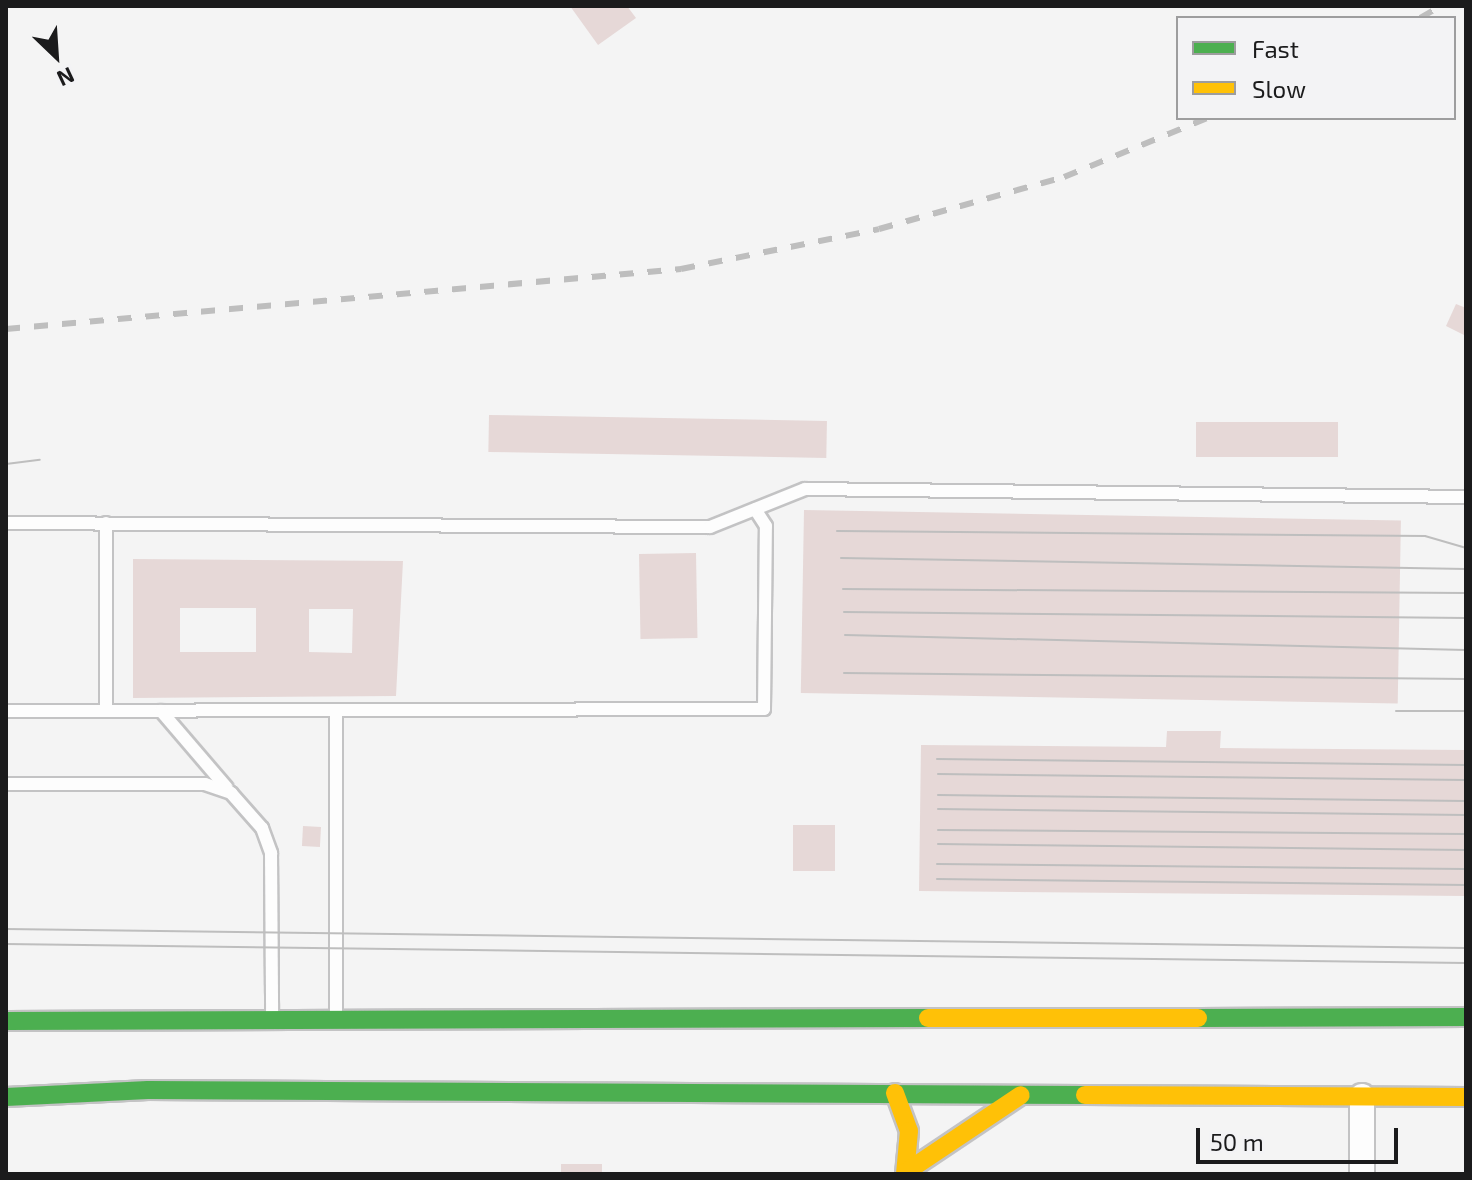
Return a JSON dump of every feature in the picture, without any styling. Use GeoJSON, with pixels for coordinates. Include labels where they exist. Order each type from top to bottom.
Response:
{"type":"FeatureCollection","features":[{"type":"Feature","properties":{"kind":"main road"},"geometry":{"type":"LineString","coordinates":[[6,1021],[272,1016],[1466,1017]]}},
{"type":"Feature","properties":{"kind":"main road"},"geometry":{"type":"LineString","coordinates":[[6,1097],[148,1090],[1466,1097]]}},
{"type":"Feature","properties":{"kind":"main road"},"geometry":{"type":"LineString","coordinates":[[895,1093],[909,1131],[906,1173]]}},
{"type":"Feature","properties":{"kind":"main road"},"geometry":{"type":"LineString","coordinates":[[906,1173],[1021,1095]]}},
{"type":"Feature","properties":{"kind":"street"},"geometry":{"type":"LineString","coordinates":[[1362,1096],[1362,1174]]}},
{"type":"Feature","properties":{"kind":"lane"},"geometry":{"type":"LineString","coordinates":[[6,523],[710,527],[805,489],[1466,497]]}},
{"type":"Feature","properties":{"kind":"lane"},"geometry":{"type":"LineString","coordinates":[[6,711],[764,709],[766,526],[755,509]]}},
{"type":"Feature","properties":{"kind":"lane"},"geometry":{"type":"LineString","coordinates":[[106,523],[106,711]]}},
{"type":"Feature","properties":{"kind":"lane"},"geometry":{"type":"LineString","coordinates":[[161,711],[231,793],[270,846],[272,1016]]}},
{"type":"Feature","properties":{"kind":"lane"},"geometry":{"type":"LineString","coordinates":[[336,712],[336,1016]]}},
{"type":"Feature","properties":{"kind":"lane"},"geometry":{"type":"LineString","coordinates":[[6,784],[205,784],[231,793]]}},
{"type":"Feature","properties":{"kind":"building"},"geometry":{"type":"Polygon","coordinates":[[[570,6],[627,6],[636,18],[598,45],[570,6]]]}},
{"type":"Feature","properties":{"kind":"building"},"geometry":{"type":"Polygon","coordinates":[[[1456,304],[1466,308],[1466,336],[1446,326],[1456,304]]]}},
{"type":"Feature","properties":{"kind":"building"},"geometry":{"type":"Polygon","coordinates":[[[489,415],[827,421],[826,458],[488,452],[489,415]]]}},
{"type":"Feature","properties":{"kind":"building"},"geometry":{"type":"Polygon","coordinates":[[[1196,422],[1338,422],[1338,457],[1196,457],[1196,422]]]}},
{"type":"Feature","properties":{"kind":"building"},"geometry":{"type":"Polygon","coordinates":[[[804,510],[1401,520],[1398,703],[801,693],[804,510]]]}},
{"type":"Feature","properties":{"kind":"building"},"geometry":{"type":"Polygon","coordinates":[[[696,553],[697,638],[640,639],[639,554],[696,553]]]}},
{"type":"Feature","properties":{"kind":"building"},"geometry":{"type":"Polygon","coordinates":[[[133,559],[403,561],[396,696],[133,698],[133,559]],[[180,608],[180,652],[256,652],[256,608],[180,608]],[[309,609],[309,652],[352,653],[353,609],[309,609]]]}},
{"type":"Feature","properties":{"kind":"building"},"geometry":{"type":"Polygon","coordinates":[[[1167,731],[1221,731],[1220,748],[1466,750],[1466,896],[919,891],[921,745],[1166,747],[1167,731]]]}},
{"type":"Feature","properties":{"kind":"building"},"geometry":{"type":"Polygon","coordinates":[[[793,825],[835,825],[835,871],[793,871],[793,825]]]}},
{"type":"Feature","properties":{"kind":"building"},"geometry":{"type":"Polygon","coordinates":[[[303,826],[321,827],[320,847],[302,846],[303,826]]]}},
{"type":"Feature","properties":{"kind":"building"},"geometry":{"type":"Polygon","coordinates":[[[561,1164],[602,1164],[602,1174],[561,1174],[561,1164]]]}},
{"type":"Feature","properties":{"kind":"tram line"},"geometry":{"type":"LineString","coordinates":[[6,464],[40,460]]}},
{"type":"Feature","properties":{"kind":"tram line"},"geometry":{"type":"LineString","coordinates":[[837,531],[1425,536],[1466,548]]}},
{"type":"Feature","properties":{"kind":"tram line"},"geometry":{"type":"LineString","coordinates":[[841,558],[1466,569]]}},
{"type":"Feature","properties":{"kind":"tram line"},"geometry":{"type":"LineString","coordinates":[[843,589],[1466,593]]}},
{"type":"Feature","properties":{"kind":"tram line"},"geometry":{"type":"LineString","coordinates":[[844,612],[1466,618]]}},
{"type":"Feature","properties":{"kind":"tram line"},"geometry":{"type":"LineString","coordinates":[[845,635],[1466,650]]}},
{"type":"Feature","properties":{"kind":"tram line"},"geometry":{"type":"LineString","coordinates":[[844,673],[1466,679]]}},
{"type":"Feature","properties":{"kind":"tram line"},"geometry":{"type":"LineString","coordinates":[[1396,711],[1466,711]]}},
{"type":"Feature","properties":{"kind":"tram line"},"geometry":{"type":"LineString","coordinates":[[937,759],[1466,765]]}},
{"type":"Feature","properties":{"kind":"tram line"},"geometry":{"type":"LineString","coordinates":[[938,774],[1466,780]]}},
{"type":"Feature","properties":{"kind":"tram line"},"geometry":{"type":"LineString","coordinates":[[938,795],[1466,801]]}},
{"type":"Feature","properties":{"kind":"tram line"},"geometry":{"type":"LineString","coordinates":[[938,809],[1466,815]]}},
{"type":"Feature","properties":{"kind":"tram line"},"geometry":{"type":"LineString","coordinates":[[938,830],[1466,834]]}},
{"type":"Feature","properties":{"kind":"tram line"},"geometry":{"type":"LineString","coordinates":[[938,844],[1466,850]]}},
{"type":"Feature","properties":{"kind":"tram line"},"geometry":{"type":"LineString","coordinates":[[937,864],[1466,869]]}},
{"type":"Feature","properties":{"kind":"tram line"},"geometry":{"type":"LineString","coordinates":[[937,879],[1466,885]]}},
{"type":"Feature","properties":{"kind":"tram line"},"geometry":{"type":"LineString","coordinates":[[6,929],[1466,948]]}},
{"type":"Feature","properties":{"kind":"tram line"},"geometry":{"type":"LineString","coordinates":[[6,944],[1466,963]]}},
{"type":"Feature","properties":{"kind":"railway"},"geometry":{"type":"LineString","coordinates":[[1424,16],[1441,6]]}},
{"type":"Feature","properties":{"kind":"railway"},"geometry":{"type":"LineString","coordinates":[[6,329],[681,269],[879,229],[1064,177],[1202,120]]}},
{"type":"Feature","properties":{"kind":"traffic: fast"},"geometry":{"type":"LineString","coordinates":[[1198,1018],[1466,1017]]}},
{"type":"Feature","properties":{"kind":"traffic: fast"},"geometry":{"type":"LineString","coordinates":[[6,1021],[928,1018]]}},
{"type":"Feature","properties":{"kind":"traffic: fast"},"geometry":{"type":"LineString","coordinates":[[6,1097],[148,1090],[1085,1095]]}},
{"type":"Feature","properties":{"kind":"traffic: slow"},"geometry":{"type":"LineString","coordinates":[[928,1018],[1198,1018]]}},
{"type":"Feature","properties":{"kind":"traffic: slow"},"geometry":{"type":"LineString","coordinates":[[895,1093],[909,1131],[905,1174]]}},
{"type":"Feature","properties":{"kind":"traffic: slow"},"geometry":{"type":"LineString","coordinates":[[906,1172],[1021,1095]]}},
{"type":"Feature","properties":{"kind":"traffic: slow"},"geometry":{"type":"LineString","coordinates":[[1085,1095],[1466,1097]]}}]}
